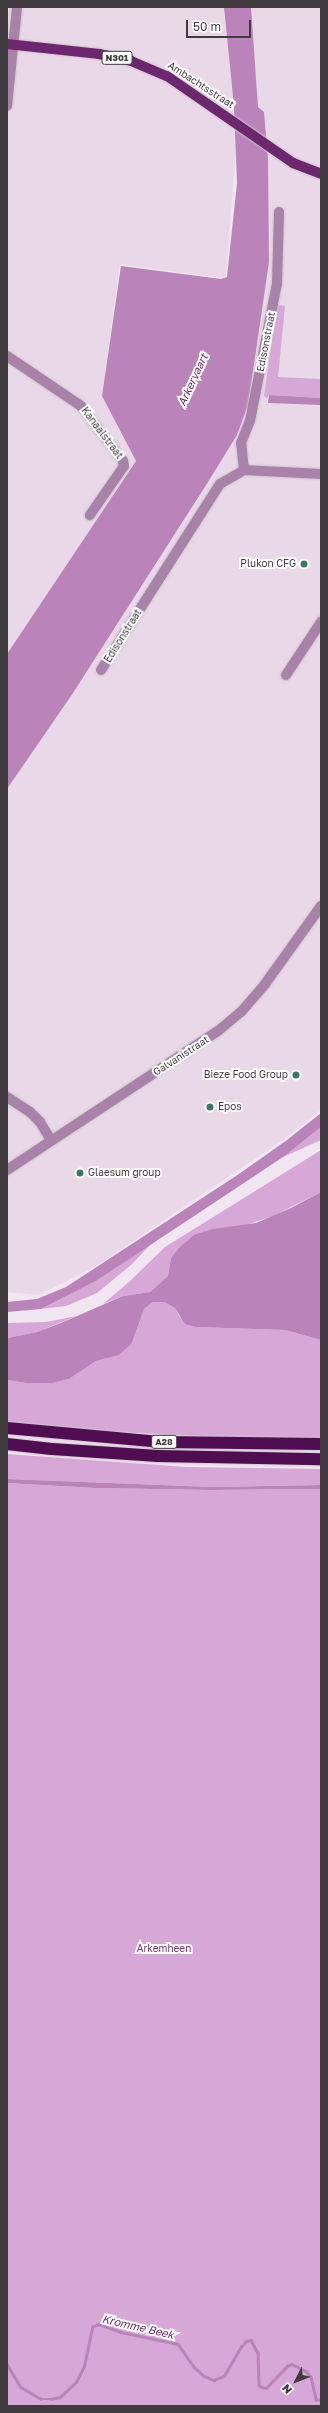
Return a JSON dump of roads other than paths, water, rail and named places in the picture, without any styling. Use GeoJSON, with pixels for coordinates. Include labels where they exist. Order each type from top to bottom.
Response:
{"type":"FeatureCollection","features":[{"type":"Feature","properties":{"kind":"highway","name":"A28"},"geometry":{"type":"LineString","coordinates":[[7,1428],[162,1442],[321,1444]]}},
{"type":"Feature","properties":{"kind":"highway","name":"A28"},"geometry":{"type":"LineString","coordinates":[[7,1444],[52,1449],[158,1456],[321,1459]]}},
{"type":"Feature","properties":{"kind":"main road","name":"Ambachtsstraat"},"geometry":{"type":"LineString","coordinates":[[10,45],[99,54],[131,61],[167,76],[293,163],[321,174]]}},
{"type":"Feature","properties":{"kind":"street"},"geometry":{"type":"LineString","coordinates":[[7,106],[10,45],[17,7]]}},
{"type":"Feature","properties":{"kind":"street","name":"Edisonstraat"},"geometry":{"type":"LineString","coordinates":[[101,670],[215,491],[227,479],[244,470],[242,443],[250,421],[277,284],[280,212]]}},
{"type":"Feature","properties":{"kind":"street","name":"Kanaalstraat"},"geometry":{"type":"LineString","coordinates":[[7,356],[81,406],[123,461],[124,466],[90,515]]}},
{"type":"Feature","properties":{"kind":"street"},"geometry":{"type":"LineString","coordinates":[[244,470],[321,474]]}},
{"type":"Feature","properties":{"kind":"street"},"geometry":{"type":"LineString","coordinates":[[286,675],[321,622]]}},
{"type":"Feature","properties":{"kind":"street","name":"Galvanistraat"},"geometry":{"type":"LineString","coordinates":[[7,1170],[218,1031],[241,1012],[265,984],[321,906]]}},
{"type":"Feature","properties":{"kind":"street"},"geometry":{"type":"LineString","coordinates":[[7,1097],[30,1112],[40,1122],[51,1140]]}},
{"type":"Feature","properties":{"kind":"water","name":"Arkervaart"},"geometry":{"type":"Polygon","coordinates":[[[224,7],[251,7],[258,107],[264,112],[268,159],[269,262],[248,405],[237,435],[208,482],[73,693],[7,789],[7,654],[136,461],[102,396],[121,266],[221,279],[227,277],[237,183],[234,106],[224,7]]]}},
{"type":"Feature","properties":{"kind":"water"},"geometry":{"type":"Polygon","coordinates":[[[269,395],[321,398],[321,405],[268,403],[269,395]]]}},
{"type":"Feature","properties":{"kind":"water"},"geometry":{"type":"Polygon","coordinates":[[[321,1113],[321,1127],[286,1155],[96,1281],[41,1309],[7,1312],[7,1302],[37,1299],[66,1287],[239,1174],[287,1140],[321,1113]]]}},
{"type":"Feature","properties":{"kind":"water"},"geometry":{"type":"Polygon","coordinates":[[[321,1192],[321,1340],[285,1330],[196,1327],[185,1324],[175,1308],[164,1302],[153,1302],[144,1309],[132,1343],[119,1355],[96,1361],[69,1379],[53,1383],[26,1383],[7,1380],[7,1338],[37,1332],[123,1296],[150,1292],[168,1276],[171,1258],[180,1247],[194,1235],[213,1229],[256,1223],[291,1208],[321,1192]]]}},
{"type":"Feature","properties":{"kind":"water"},"geometry":{"type":"Polygon","coordinates":[[[7,1479],[212,1487],[321,1485],[321,1489],[213,1490],[95,1488],[7,1483],[7,1479]]]}},
{"type":"Feature","properties":{"kind":"waterway","name":"Kromme Beek"},"geometry":{"type":"LineString","coordinates":[[7,2364],[21,2387],[41,2399],[51,2399],[60,2397],[76,2382],[84,2366],[92,2327],[99,2324],[121,2332],[178,2344],[194,2367],[204,2376],[214,2380],[224,2376],[241,2347],[246,2341],[251,2340],[258,2353],[259,2385],[266,2388],[287,2366],[292,2364],[306,2371],[311,2377],[316,2399],[321,2400]]}},
{"type":"Feature","properties":{"kind":"place","name":"Plukon CFG"},"geometry":{"type":"Point","coordinates":[304,564]}},
{"type":"Feature","properties":{"kind":"place","name":"Bieze Food Group"},"geometry":{"type":"Point","coordinates":[296,1075]}},
{"type":"Feature","properties":{"kind":"place","name":"Epos"},"geometry":{"type":"Point","coordinates":[210,1107]}},
{"type":"Feature","properties":{"kind":"place","name":"Glaesum group"},"geometry":{"type":"Point","coordinates":[80,1173]}},
{"type":"Feature","properties":{"kind":"park label","name":"Arkemheen"},"geometry":{"type":"Point","coordinates":[164,1949]}}]}
